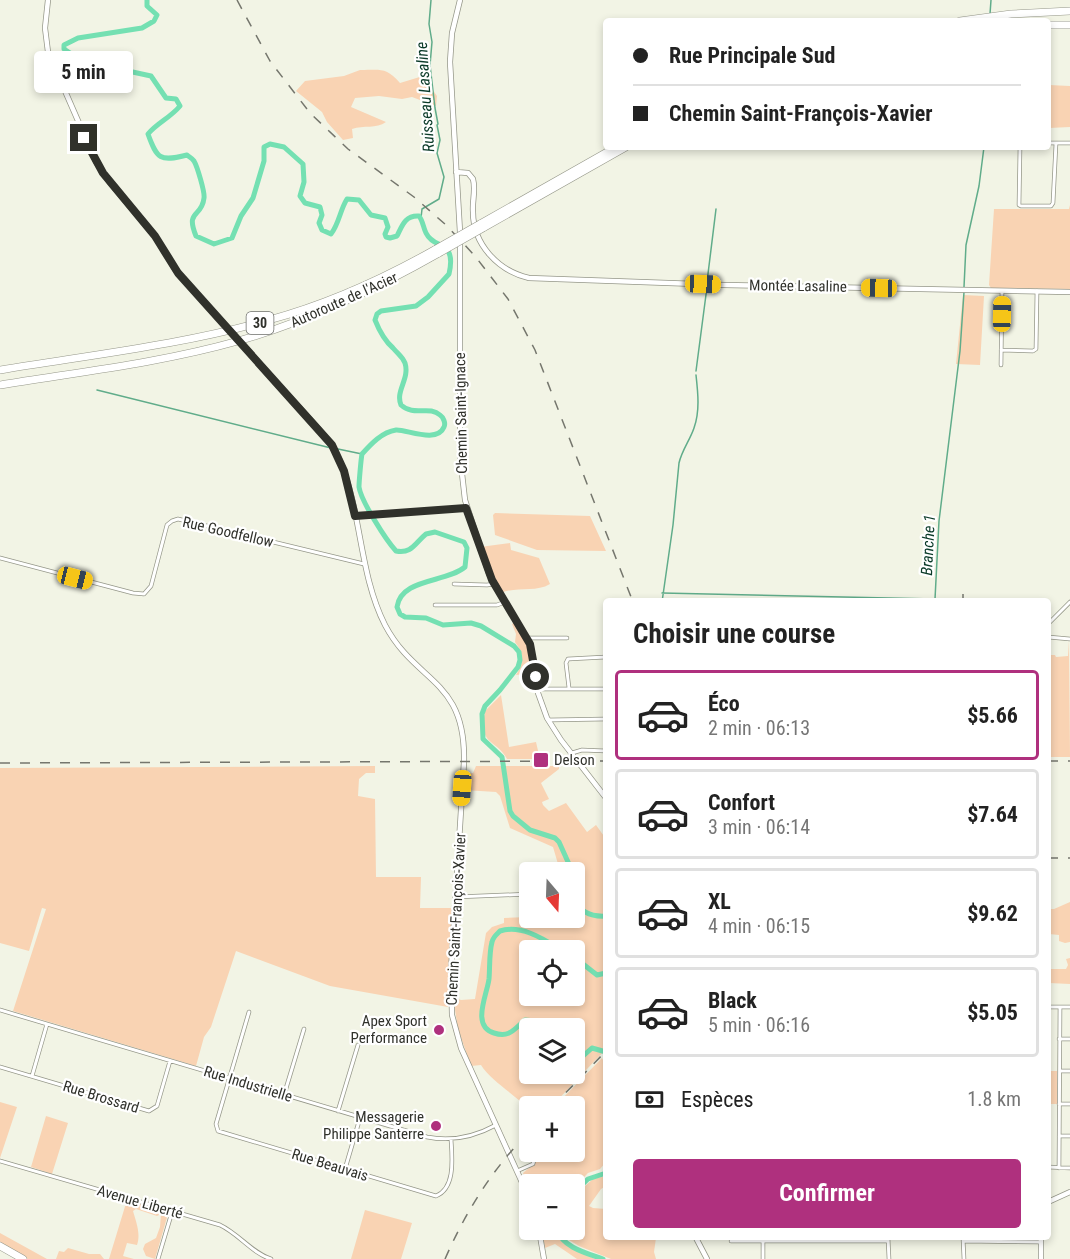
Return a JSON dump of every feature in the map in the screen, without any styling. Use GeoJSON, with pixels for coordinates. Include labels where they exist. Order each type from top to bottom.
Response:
{"type":"FeatureCollection","features":[{"type":"Feature","properties":{"kind":"highway"},"geometry":{"type":"LineString","coordinates":[[982,18],[1070,11]]}},
{"type":"Feature","properties":{"kind":"highway"},"geometry":{"type":"LineString","coordinates":[[1051,25],[1070,25]]}},
{"type":"Feature","properties":{"kind":"highway","name":"Autoroute de l'Acier"},"geometry":{"type":"LineString","coordinates":[[482,226],[611,150]]}},
{"type":"Feature","properties":{"kind":"highway","name":"Autoroute de l'Acier"},"geometry":{"type":"LineString","coordinates":[[0,388],[181,355],[254,336],[303,320],[348,301],[621,150]]}},
{"type":"Feature","properties":{"kind":"highway","name":"Autoroute de l'Acier"},"geometry":{"type":"LineString","coordinates":[[0,370],[199,337],[268,321],[354,290],[437,251]]}},
{"type":"Feature","properties":{"kind":"highway"},"geometry":{"type":"LineString","coordinates":[[0,1246],[23,1259]]}},
{"type":"Feature","properties":{"kind":"street","name":"Chemin Saint-François-Xavier"},"geometry":{"type":"LineString","coordinates":[[48,0],[45,30],[48,52],[96,162],[110,183],[155,236],[176,271],[333,447],[344,471],[377,605],[387,629],[401,649],[446,693],[455,709],[464,741],[464,762],[450,990],[452,1019],[461,1048],[519,1174]]}},
{"type":"Feature","properties":{"kind":"street","name":"Chemin Saint-Ignace"},"geometry":{"type":"LineString","coordinates":[[460,0],[452,33],[450,57],[460,249],[460,456],[466,508],[484,563],[494,584],[528,638]]}},
{"type":"Feature","properties":{"kind":"street"},"geometry":{"type":"LineString","coordinates":[[1051,142],[1070,143]]}},
{"type":"Feature","properties":{"kind":"street"},"geometry":{"type":"LineString","coordinates":[[1020,150],[1019,205],[1051,206],[1056,143]]}},
{"type":"Feature","properties":{"kind":"street","name":"Montée Lasaline"},"geometry":{"type":"LineString","coordinates":[[456,172],[468,173],[473,179],[474,221],[485,249],[505,268],[529,278],[1070,292]]}},
{"type":"Feature","properties":{"kind":"street"},"geometry":{"type":"LineString","coordinates":[[1001,364],[1002,290]]}},
{"type":"Feature","properties":{"kind":"street"},"geometry":{"type":"LineString","coordinates":[[1001,350],[1033,351],[1036,349],[1037,291]]}},
{"type":"Feature","properties":{"kind":"street"},"geometry":{"type":"LineString","coordinates":[[355,516],[466,508]]}},
{"type":"Feature","properties":{"kind":"street","name":"Rue Goodfellow"},"geometry":{"type":"LineString","coordinates":[[0,558],[136,594],[144,594],[152,583],[167,525],[173,520],[180,519],[366,564]]}},
{"type":"Feature","properties":{"kind":"street"},"geometry":{"type":"LineString","coordinates":[[454,584],[494,584]]}},
{"type":"Feature","properties":{"kind":"street"},"geometry":{"type":"LineString","coordinates":[[435,605],[497,605],[505,602]]}},
{"type":"Feature","properties":{"kind":"street"},"geometry":{"type":"LineString","coordinates":[[1051,621],[1070,602]]}},
{"type":"Feature","properties":{"kind":"street"},"geometry":{"type":"LineString","coordinates":[[567,638],[528,638],[537,688],[548,720],[603,794]]}},
{"type":"Feature","properties":{"kind":"street"},"geometry":{"type":"LineString","coordinates":[[1051,638],[1070,639]]}},
{"type":"Feature","properties":{"kind":"street"},"geometry":{"type":"LineString","coordinates":[[569,688],[566,663],[568,659],[571,657],[603,657]]}},
{"type":"Feature","properties":{"kind":"street"},"geometry":{"type":"LineString","coordinates":[[537,688],[603,688]]}},
{"type":"Feature","properties":{"kind":"street"},"geometry":{"type":"LineString","coordinates":[[548,720],[603,719]]}},
{"type":"Feature","properties":{"kind":"street"},"geometry":{"type":"LineString","coordinates":[[571,754],[582,750],[603,751]]}},
{"type":"Feature","properties":{"kind":"street"},"geometry":{"type":"LineString","coordinates":[[455,897],[519,894]]}},
{"type":"Feature","properties":{"kind":"street"},"geometry":{"type":"LineString","coordinates":[[1051,1007],[1070,1007]]}},
{"type":"Feature","properties":{"kind":"street"},"geometry":{"type":"LineString","coordinates":[[1059,1167],[1060,1007]]}},
{"type":"Feature","properties":{"kind":"street","name":"Rue Industrielle"},"geometry":{"type":"LineString","coordinates":[[0,1010],[426,1137],[451,1139],[475,1135],[496,1125]]}},
{"type":"Feature","properties":{"kind":"street"},"geometry":{"type":"LineString","coordinates":[[229,1078],[249,1012]]}},
{"type":"Feature","properties":{"kind":"street"},"geometry":{"type":"LineString","coordinates":[[32,1076],[47,1024]]}},
{"type":"Feature","properties":{"kind":"street"},"geometry":{"type":"LineString","coordinates":[[284,1095],[304,1029]]}},
{"type":"Feature","properties":{"kind":"street"},"geometry":{"type":"LineString","coordinates":[[1059,1039],[1070,1039]]}},
{"type":"Feature","properties":{"kind":"street"},"geometry":{"type":"LineString","coordinates":[[338,1111],[358,1045]]}},
{"type":"Feature","properties":{"kind":"street","name":"Rue Brossard"},"geometry":{"type":"LineString","coordinates":[[0,1067],[149,1111],[156,1106],[170,1061]]}},
{"type":"Feature","properties":{"kind":"street"},"geometry":{"type":"LineString","coordinates":[[1059,1071],[1070,1071]]}},
{"type":"Feature","properties":{"kind":"street","name":"Rue Beauvais"},"geometry":{"type":"LineString","coordinates":[[229,1078],[216,1124],[218,1131],[437,1196],[452,1174],[451,1139]]}},
{"type":"Feature","properties":{"kind":"street"},"geometry":{"type":"LineString","coordinates":[[1059,1104],[1070,1104]]}},
{"type":"Feature","properties":{"kind":"street"},"geometry":{"type":"LineString","coordinates":[[345,1169],[360,1118]]}},
{"type":"Feature","properties":{"kind":"street"},"geometry":{"type":"LineString","coordinates":[[1059,1136],[1070,1136]]}},
{"type":"Feature","properties":{"kind":"street","name":"Avenue Liberté"},"geometry":{"type":"LineString","coordinates":[[0,1161],[224,1227],[261,1255],[271,1259]]}},
{"type":"Feature","properties":{"kind":"street"},"geometry":{"type":"LineString","coordinates":[[518,1171],[534,1162]]}},
{"type":"Feature","properties":{"kind":"street"},"geometry":{"type":"LineString","coordinates":[[1051,1167],[1070,1168]]}},
{"type":"Feature","properties":{"kind":"street"},"geometry":{"type":"LineString","coordinates":[[1051,1199],[1070,1192]]}},
{"type":"Feature","properties":{"kind":"street"},"geometry":{"type":"LineString","coordinates":[[158,1259],[172,1211]]}},
{"type":"Feature","properties":{"kind":"street"},"geometry":{"type":"LineString","coordinates":[[541,1240],[544,1259]]}},
{"type":"Feature","properties":{"kind":"street"},"geometry":{"type":"LineString","coordinates":[[697,1240],[707,1259]]}},
{"type":"Feature","properties":{"kind":"street"},"geometry":{"type":"LineString","coordinates":[[731,1241],[747,1240]]}},
{"type":"Feature","properties":{"kind":"street"},"geometry":{"type":"LineString","coordinates":[[763,1240],[763,1259]]}},
{"type":"Feature","properties":{"kind":"street"},"geometry":{"type":"LineString","coordinates":[[888,1240],[889,1259]]}},
{"type":"Feature","properties":{"kind":"street"},"geometry":{"type":"LineString","coordinates":[[963,1240],[964,1259]]}},
{"type":"Feature","properties":{"kind":"street"},"geometry":{"type":"LineString","coordinates":[[1041,1240],[1041,1259]]}},
{"type":"Feature","properties":{"kind":"shaded area"},"geometry":{"type":"Polygon","coordinates":[[[360,70],[383,70],[400,83],[423,76],[437,96],[436,106],[412,97],[402,99],[379,96],[355,98],[351,107],[386,122],[352,129],[353,138],[343,140],[327,122],[322,112],[296,91],[305,81],[344,76],[360,70]]]}},
{"type":"Feature","properties":{"kind":"shaded area"},"geometry":{"type":"Polygon","coordinates":[[[1051,85],[1070,86],[1070,127],[1051,128],[1051,85]]]}},
{"type":"Feature","properties":{"kind":"shaded area"},"geometry":{"type":"Polygon","coordinates":[[[1070,205],[1070,289],[991,288],[989,285],[994,209],[1069,209],[1070,205]]]}},
{"type":"Feature","properties":{"kind":"shaded area"},"geometry":{"type":"Polygon","coordinates":[[[963,295],[984,296],[980,365],[956,364],[963,295]]]}},
{"type":"Feature","properties":{"kind":"shaded area"},"geometry":{"type":"Polygon","coordinates":[[[495,513],[590,516],[606,551],[537,550],[495,535],[493,515],[495,513]]]}},
{"type":"Feature","properties":{"kind":"shaded area"},"geometry":{"type":"Polygon","coordinates":[[[510,543],[511,550],[539,558],[550,584],[544,587],[501,593],[490,574],[480,547],[510,543]]]}},
{"type":"Feature","properties":{"kind":"shaded area"},"geometry":{"type":"Polygon","coordinates":[[[515,622],[530,648],[533,673],[516,675],[522,658],[515,642],[516,634],[512,624],[515,622]]]}},
{"type":"Feature","properties":{"kind":"shaded area"},"geometry":{"type":"Polygon","coordinates":[[[1069,641],[1070,757],[1051,757],[1051,655],[1068,656],[1069,641]]]}},
{"type":"Feature","properties":{"kind":"shaded area"},"geometry":{"type":"Polygon","coordinates":[[[501,695],[509,747],[536,742],[539,755],[550,756],[550,759],[507,759],[503,752],[489,741],[484,731],[485,711],[501,695]]]}},
{"type":"Feature","properties":{"kind":"shaded area"},"geometry":{"type":"Polygon","coordinates":[[[375,766],[375,773],[366,773],[359,779],[358,796],[375,799],[376,877],[421,877],[420,908],[453,908],[448,1007],[330,986],[236,951],[211,1027],[204,1037],[196,1066],[13,1011],[46,909],[42,908],[29,951],[0,943],[0,768],[375,766]]]}},
{"type":"Feature","properties":{"kind":"shaded area"},"geometry":{"type":"Polygon","coordinates":[[[476,766],[559,766],[559,769],[541,783],[549,799],[542,802],[543,805],[549,811],[566,803],[587,832],[596,825],[603,835],[603,1052],[585,1071],[585,1018],[519,1018],[519,1084],[573,1084],[561,1096],[519,1096],[519,1101],[491,1077],[481,1065],[471,1066],[458,1029],[453,997],[461,1000],[475,999],[486,933],[492,927],[504,923],[504,918],[519,917],[519,928],[585,928],[585,862],[557,862],[553,847],[510,828],[500,796],[496,792],[464,790],[465,774],[473,773],[476,766]]]}},
{"type":"Feature","properties":{"kind":"shaded area"},"geometry":{"type":"Polygon","coordinates":[[[1070,902],[1070,942],[1059,941],[1059,935],[1051,934],[1051,909],[1070,902]]]}},
{"type":"Feature","properties":{"kind":"shaded area"},"geometry":{"type":"Polygon","coordinates":[[[1070,958],[1070,984],[1051,983],[1051,969],[1066,969],[1068,965],[1066,959],[1070,958]]]}},
{"type":"Feature","properties":{"kind":"shaded area"},"geometry":{"type":"Polygon","coordinates":[[[602,1058],[603,1166],[585,1176],[585,1174],[523,1174],[535,1163],[585,1162],[585,1096],[565,1096],[577,1084],[585,1084],[585,1075],[602,1058]]]}},
{"type":"Feature","properties":{"kind":"shaded area"},"geometry":{"type":"Polygon","coordinates":[[[1051,1071],[1057,1071],[1057,1104],[1051,1104],[1051,1071]]]}},
{"type":"Feature","properties":{"kind":"shaded area"},"geometry":{"type":"Polygon","coordinates":[[[0,1102],[17,1107],[0,1158],[0,1102]]]}},
{"type":"Feature","properties":{"kind":"shaded area"},"geometry":{"type":"Polygon","coordinates":[[[46,1116],[68,1123],[52,1174],[31,1167],[46,1116]]]}},
{"type":"Feature","properties":{"kind":"shaded area"},"geometry":{"type":"Polygon","coordinates":[[[603,1177],[603,1188],[589,1206],[603,1209],[603,1240],[656,1240],[654,1252],[656,1259],[611,1259],[569,1240],[585,1240],[585,1186],[593,1179],[603,1177]]]}},
{"type":"Feature","properties":{"kind":"shaded area"},"geometry":{"type":"Polygon","coordinates":[[[127,1200],[168,1214],[155,1259],[146,1256],[143,1249],[145,1244],[156,1238],[161,1214],[157,1216],[136,1209],[133,1211],[137,1223],[137,1245],[127,1243],[123,1256],[134,1259],[109,1259],[127,1200]]]}},
{"type":"Feature","properties":{"kind":"shaded area"},"geometry":{"type":"Polygon","coordinates":[[[365,1210],[412,1223],[401,1259],[351,1259],[365,1210]]]}},
{"type":"Feature","properties":{"kind":"shaded area"},"geometry":{"type":"Polygon","coordinates":[[[0,1233],[47,1259],[28,1259],[0,1243],[0,1233]]]}},
{"type":"Feature","properties":{"kind":"shaded area"},"geometry":{"type":"Polygon","coordinates":[[[544,1240],[560,1240],[595,1259],[577,1259],[555,1244],[545,1248],[544,1240]]]}},
{"type":"Feature","properties":{"kind":"shaded area"},"geometry":{"type":"Polygon","coordinates":[[[68,1248],[89,1254],[100,1254],[104,1259],[56,1259],[59,1251],[64,1252],[68,1248]]]}},
{"type":"Feature","properties":{"kind":"waterway"},"geometry":{"type":"LineString","coordinates":[[147,0],[147,6],[157,15],[154,21],[142,28],[78,38],[64,45],[64,49],[82,61],[151,76],[166,98],[176,99],[180,106],[148,134],[154,149],[161,156],[171,158],[187,155],[195,164],[204,195],[203,204],[192,221],[196,236],[214,244],[232,238],[241,216],[253,198],[264,161],[264,147],[270,144],[284,147],[303,164],[304,182],[300,196],[305,203],[320,207],[322,215],[319,223],[322,230],[331,234],[347,199],[359,200],[371,215],[385,218],[388,227],[386,237],[397,236],[407,219],[419,216],[426,233],[434,242],[444,247],[450,255],[449,274],[428,297],[416,306],[381,311],[375,320],[385,339],[405,363],[406,374],[400,395],[401,405],[411,410],[436,412],[443,419],[444,427],[435,434],[396,430],[381,436],[362,454],[359,487],[374,520],[396,551],[406,551],[426,534],[435,532],[464,542],[467,548],[465,567],[447,576],[415,586],[400,598],[397,607],[400,614],[405,617],[426,618],[443,625],[471,623],[481,626],[514,646],[519,652],[518,667],[485,706],[482,714],[483,739],[502,757],[510,811],[513,816],[530,830],[555,838],[568,862]]}},
{"type":"Feature","properties":{"kind":"waterway","name":"Ruisseau Lasaline"},"geometry":{"type":"LineString","coordinates":[[421,218],[422,209],[439,199],[444,177],[437,153],[440,140],[430,65],[431,0]]}},
{"type":"Feature","properties":{"kind":"waterway","name":"Branche 1"},"geometry":{"type":"LineString","coordinates":[[990,14],[991,0]]}},
{"type":"Feature","properties":{"kind":"waterway","name":"Branche 1"},"geometry":{"type":"LineString","coordinates":[[964,287],[966,245],[979,186],[984,150]]}},
{"type":"Feature","properties":{"kind":"waterway"},"geometry":{"type":"LineString","coordinates":[[707,282],[716,209]]}},
{"type":"Feature","properties":{"kind":"waterway"},"geometry":{"type":"LineString","coordinates":[[696,371],[707,287]]}},
{"type":"Feature","properties":{"kind":"waterway","name":"Branche 1"},"geometry":{"type":"LineString","coordinates":[[935,598],[939,521],[960,351],[964,292]]}},
{"type":"Feature","properties":{"kind":"waterway"},"geometry":{"type":"LineString","coordinates":[[663,598],[679,463],[696,422],[698,395],[696,375]]}},
{"type":"Feature","properties":{"kind":"waterway"},"geometry":{"type":"LineString","coordinates":[[97,390],[331,448]]}},
{"type":"Feature","properties":{"kind":"waterway"},"geometry":{"type":"LineString","coordinates":[[338,449],[362,454]]}},
{"type":"Feature","properties":{"kind":"waterway","name":"Branche 1"},"geometry":{"type":"LineString","coordinates":[[662,593],[890,598]]}},
{"type":"Feature","properties":{"kind":"waterway"},"geometry":{"type":"LineString","coordinates":[[585,912],[603,916]]}},
{"type":"Feature","properties":{"kind":"waterway"},"geometry":{"type":"LineString","coordinates":[[519,1025],[511,1032],[499,1034],[487,1029],[483,1024],[482,1009],[489,979],[492,942],[500,931],[508,929],[525,931],[545,940]]}},
{"type":"Feature","properties":{"kind":"waterway"},"geometry":{"type":"LineString","coordinates":[[585,966],[597,975],[603,974]]}},
{"type":"Feature","properties":{"kind":"waterway"},"geometry":{"type":"LineString","coordinates":[[585,1054],[592,1048],[603,1051]]}},
{"type":"Feature","properties":{"kind":"waterway"},"geometry":{"type":"LineString","coordinates":[[585,1182],[603,1174]]}},
{"type":"Feature","properties":{"kind":"waterway"},"geometry":{"type":"LineString","coordinates":[[563,1240],[583,1252],[603,1259]]}},
{"type":"Feature","properties":{"kind":"railway"},"geometry":{"type":"LineString","coordinates":[[237,0],[270,61],[310,113],[348,149],[414,197],[446,225],[475,256],[508,299],[535,350],[631,598]]}},
{"type":"Feature","properties":{"kind":"railway"},"geometry":{"type":"LineString","coordinates":[[0,763],[603,761]]}},
{"type":"Feature","properties":{"kind":"railway"},"geometry":{"type":"LineString","coordinates":[[1051,761],[1070,761]]}},
{"type":"Feature","properties":{"kind":"railway"},"geometry":{"type":"LineString","coordinates":[[1051,858],[1070,858]]}},
{"type":"Feature","properties":{"kind":"railway"},"geometry":{"type":"LineString","coordinates":[[563,1096],[603,1054]]}},
{"type":"Feature","properties":{"kind":"railway"},"geometry":{"type":"LineString","coordinates":[[445,1259],[462,1224],[492,1175],[519,1143]]}},
{"type":"Feature","properties":{"kind":"place","name":"Delson"},"geometry":{"type":"Point","coordinates":[541,760]}},
{"type":"Feature","properties":{"kind":"place","name":"Apex Sport Performance"},"geometry":{"type":"Point","coordinates":[439,1030]}},
{"type":"Feature","properties":{"kind":"place","name":"Messagerie Philippe Santerre"},"geometry":{"type":"Point","coordinates":[436,1126]}},
{"type":"Feature","properties":{"kind":"route"},"geometry":{"type":"LineString","coordinates":[[84,138],[103,173],[155,236],[178,273],[332,445],[348,483],[355,516],[466,508],[492,580],[530,644],[536,677]]}}]}
